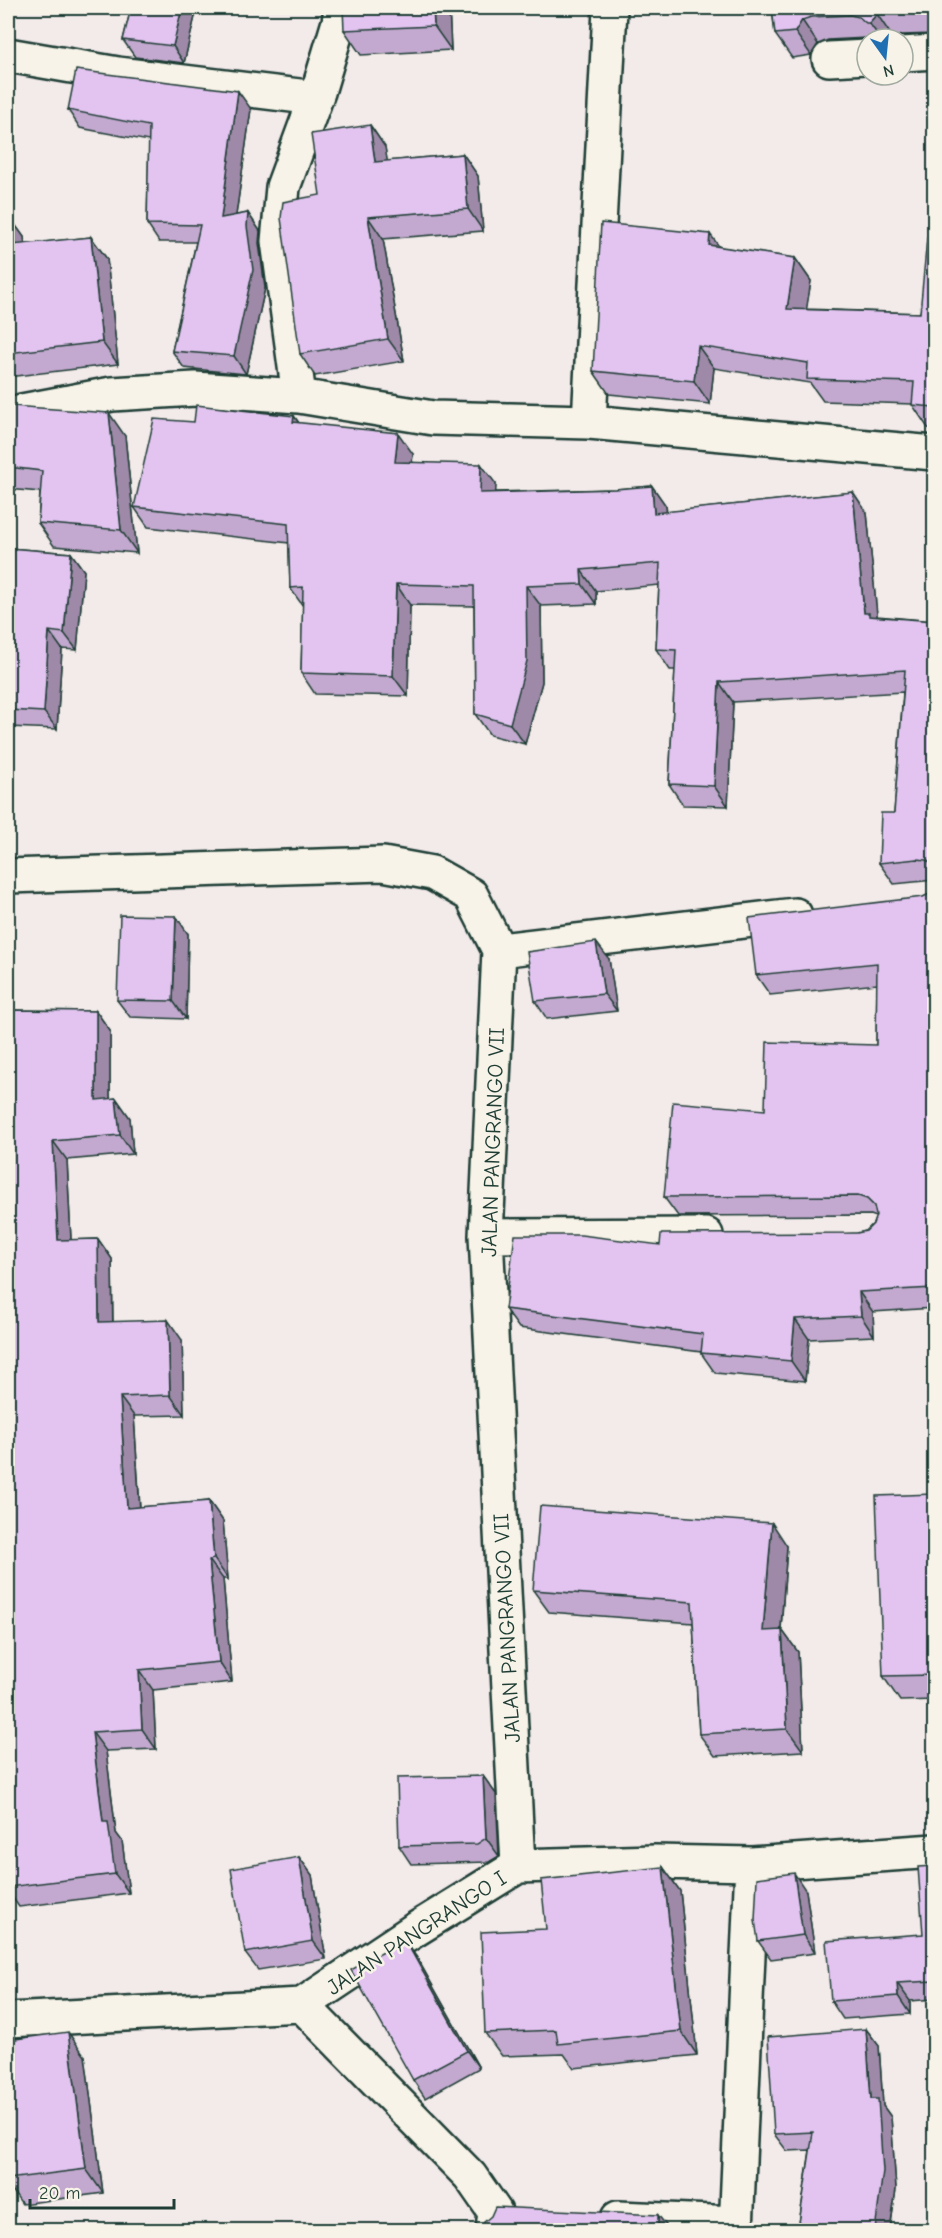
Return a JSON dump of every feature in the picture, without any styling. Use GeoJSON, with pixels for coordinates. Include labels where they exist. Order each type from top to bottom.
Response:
{"type":"FeatureCollection","features":[{"type":"Feature","properties":{"kind":"street"},"geometry":{"type":"LineString","coordinates":[[299,396],[278,241],[283,187],[316,98],[339,22],[341,8]]}},
{"type":"Feature","properties":{"kind":"street"},"geometry":{"type":"LineString","coordinates":[[589,422],[610,9]]}},
{"type":"Feature","properties":{"kind":"street"},"geometry":{"type":"LineString","coordinates":[[915,53],[934,52]]}},
{"type":"Feature","properties":{"kind":"street"},"geometry":{"type":"LineString","coordinates":[[8,55],[118,74],[316,98]]}},
{"type":"Feature","properties":{"kind":"street"},"geometry":{"type":"LineString","coordinates":[[829,59],[855,58]]}},
{"type":"Feature","properties":{"kind":"street"},"geometry":{"type":"LineString","coordinates":[[8,417],[22,411],[123,394],[195,389],[299,396],[433,418],[589,422],[934,453]]}},
{"type":"Feature","properties":{"kind":"street","name":"JALAN PANGRANGO VII"},"geometry":{"type":"LineString","coordinates":[[8,876],[383,864],[432,873],[471,895],[499,950],[486,1236],[518,1866]]}},
{"type":"Feature","properties":{"kind":"street"},"geometry":{"type":"LineString","coordinates":[[499,950],[828,911]]}},
{"type":"Feature","properties":{"kind":"street"},"geometry":{"type":"LineString","coordinates":[[486,1236],[731,1235]]}},
{"type":"Feature","properties":{"kind":"street","name":"JALAN PANGRANGO I"},"geometry":{"type":"LineString","coordinates":[[8,2020],[302,2005],[413,1931],[518,1866],[655,1862],[752,1864],[934,1851]]}},
{"type":"Feature","properties":{"kind":"street"},"geometry":{"type":"LineString","coordinates":[[587,2216],[736,2227],[752,1864]]}},
{"type":"Feature","properties":{"kind":"street"},"geometry":{"type":"LineString","coordinates":[[302,2005],[470,2176],[494,2221],[529,2214]]}},
{"type":"Feature","properties":{"kind":"building"},"geometry":{"type":"Polygon","coordinates":[[[131,8],[182,8],[173,46],[123,40],[131,8]]]}},
{"type":"Feature","properties":{"kind":"building"},"geometry":{"type":"Polygon","coordinates":[[[343,8],[433,8],[434,26],[344,30],[343,8]]]}},
{"type":"Feature","properties":{"kind":"building"},"geometry":{"type":"Polygon","coordinates":[[[772,8],[934,8],[934,15],[931,16],[925,11],[917,10],[885,12],[877,14],[869,23],[850,15],[811,17],[802,20],[795,32],[775,34],[772,8]]]}},
{"type":"Feature","properties":{"kind":"building"},"geometry":{"type":"Polygon","coordinates":[[[76,70],[238,91],[221,218],[248,213],[247,226],[253,270],[234,356],[172,351],[200,225],[147,224],[149,126],[68,110],[76,70]]]}},
{"type":"Feature","properties":{"kind":"building"},"geometry":{"type":"Polygon","coordinates":[[[370,125],[375,162],[463,154],[468,209],[368,217],[388,339],[300,354],[281,218],[283,202],[320,195],[311,134],[370,125]]]}},
{"type":"Feature","properties":{"kind":"building"},"geometry":{"type":"Polygon","coordinates":[[[8,215],[12,245],[91,237],[102,342],[8,353],[8,215]]]}},
{"type":"Feature","properties":{"kind":"building"},"geometry":{"type":"Polygon","coordinates":[[[601,223],[710,234],[709,245],[795,258],[787,309],[920,313],[927,238],[934,239],[934,407],[912,405],[914,382],[807,379],[808,363],[698,346],[694,381],[593,371],[601,223]]]}},
{"type":"Feature","properties":{"kind":"building"},"geometry":{"type":"Polygon","coordinates":[[[196,405],[294,416],[293,422],[398,433],[395,462],[481,464],[480,493],[652,486],[654,513],[853,492],[864,613],[869,613],[869,616],[934,621],[934,866],[926,860],[917,859],[879,863],[881,813],[894,813],[905,670],[719,682],[714,786],[669,784],[676,650],[656,649],[660,563],[581,570],[582,584],[526,586],[527,661],[510,724],[475,714],[474,586],[396,584],[393,676],[301,673],[303,587],[290,588],[288,524],[134,507],[154,419],[194,422],[196,405]]]}},
{"type":"Feature","properties":{"kind":"building"},"geometry":{"type":"Polygon","coordinates":[[[8,407],[109,413],[121,530],[38,523],[42,471],[8,467],[8,407]]]}},
{"type":"Feature","properties":{"kind":"building"},"geometry":{"type":"Polygon","coordinates":[[[8,548],[71,553],[64,633],[49,631],[44,712],[8,710],[8,548]]]}},
{"type":"Feature","properties":{"kind":"building"},"geometry":{"type":"Polygon","coordinates":[[[934,888],[934,1288],[859,1292],[861,1316],[795,1319],[791,1361],[701,1353],[703,1334],[505,1309],[515,1235],[581,1235],[660,1245],[661,1234],[857,1233],[866,1231],[873,1224],[876,1215],[874,1206],[867,1199],[858,1196],[664,1197],[673,1102],[765,1110],[767,1042],[876,1045],[877,963],[756,975],[749,918],[923,897],[932,893],[934,888]]]}},
{"type":"Feature","properties":{"kind":"building"},"geometry":{"type":"Polygon","coordinates":[[[120,915],[176,916],[173,1001],[117,1000],[120,915]]]}},
{"type":"Feature","properties":{"kind":"building"},"geometry":{"type":"Polygon","coordinates":[[[596,942],[604,994],[535,1001],[527,952],[596,942]]]}},
{"type":"Feature","properties":{"kind":"building"},"geometry":{"type":"Polygon","coordinates":[[[8,1010],[96,1011],[96,1100],[116,1098],[120,1135],[53,1141],[58,1240],[98,1239],[99,1322],[168,1320],[170,1395],[120,1397],[127,1508],[209,1501],[214,1559],[209,1560],[219,1662],[139,1670],[142,1729],[92,1732],[103,1822],[108,1822],[115,1874],[8,1887],[8,1010]]]}},
{"type":"Feature","properties":{"kind":"building"},"geometry":{"type":"Polygon","coordinates":[[[934,1494],[934,1675],[883,1676],[876,1496],[934,1494]]]}},
{"type":"Feature","properties":{"kind":"building"},"geometry":{"type":"Polygon","coordinates":[[[540,1506],[772,1523],[763,1631],[782,1630],[787,1729],[699,1734],[692,1602],[533,1590],[540,1506]]]}},
{"type":"Feature","properties":{"kind":"building"},"geometry":{"type":"Polygon","coordinates":[[[483,1776],[486,1838],[477,1844],[399,1846],[397,1778],[483,1776]]]}},
{"type":"Feature","properties":{"kind":"building"},"geometry":{"type":"Polygon","coordinates":[[[299,1857],[313,1941],[245,1953],[231,1869],[299,1857]]]}},
{"type":"Feature","properties":{"kind":"building"},"geometry":{"type":"Polygon","coordinates":[[[934,1866],[934,1981],[897,1983],[898,1996],[831,2001],[826,1941],[923,1934],[918,1867],[934,1866]]]}},
{"type":"Feature","properties":{"kind":"building"},"geometry":{"type":"Polygon","coordinates":[[[663,1867],[681,2031],[558,2044],[556,2030],[485,2033],[481,1932],[546,1929],[541,1880],[663,1867]]]}},
{"type":"Feature","properties":{"kind":"building"},"geometry":{"type":"Polygon","coordinates":[[[794,1873],[803,1935],[758,1941],[755,1920],[757,1878],[794,1873]]]}},
{"type":"Feature","properties":{"kind":"building"},"geometry":{"type":"Polygon","coordinates":[[[405,1940],[467,2051],[413,2080],[351,1970],[405,1940]]]}},
{"type":"Feature","properties":{"kind":"building"},"geometry":{"type":"Polygon","coordinates":[[[866,2029],[871,2099],[878,2099],[883,2171],[875,2230],[798,2230],[813,2132],[774,2134],[768,2037],[866,2029]]]}},
{"type":"Feature","properties":{"kind":"building"},"geometry":{"type":"Polygon","coordinates":[[[68,2032],[86,2169],[8,2179],[8,2040],[68,2032]]]}},
{"type":"Feature","properties":{"kind":"building"},"geometry":{"type":"Polygon","coordinates":[[[495,2207],[658,2215],[658,2230],[484,2230],[484,2222],[491,2216],[495,2207]]]}}]}
